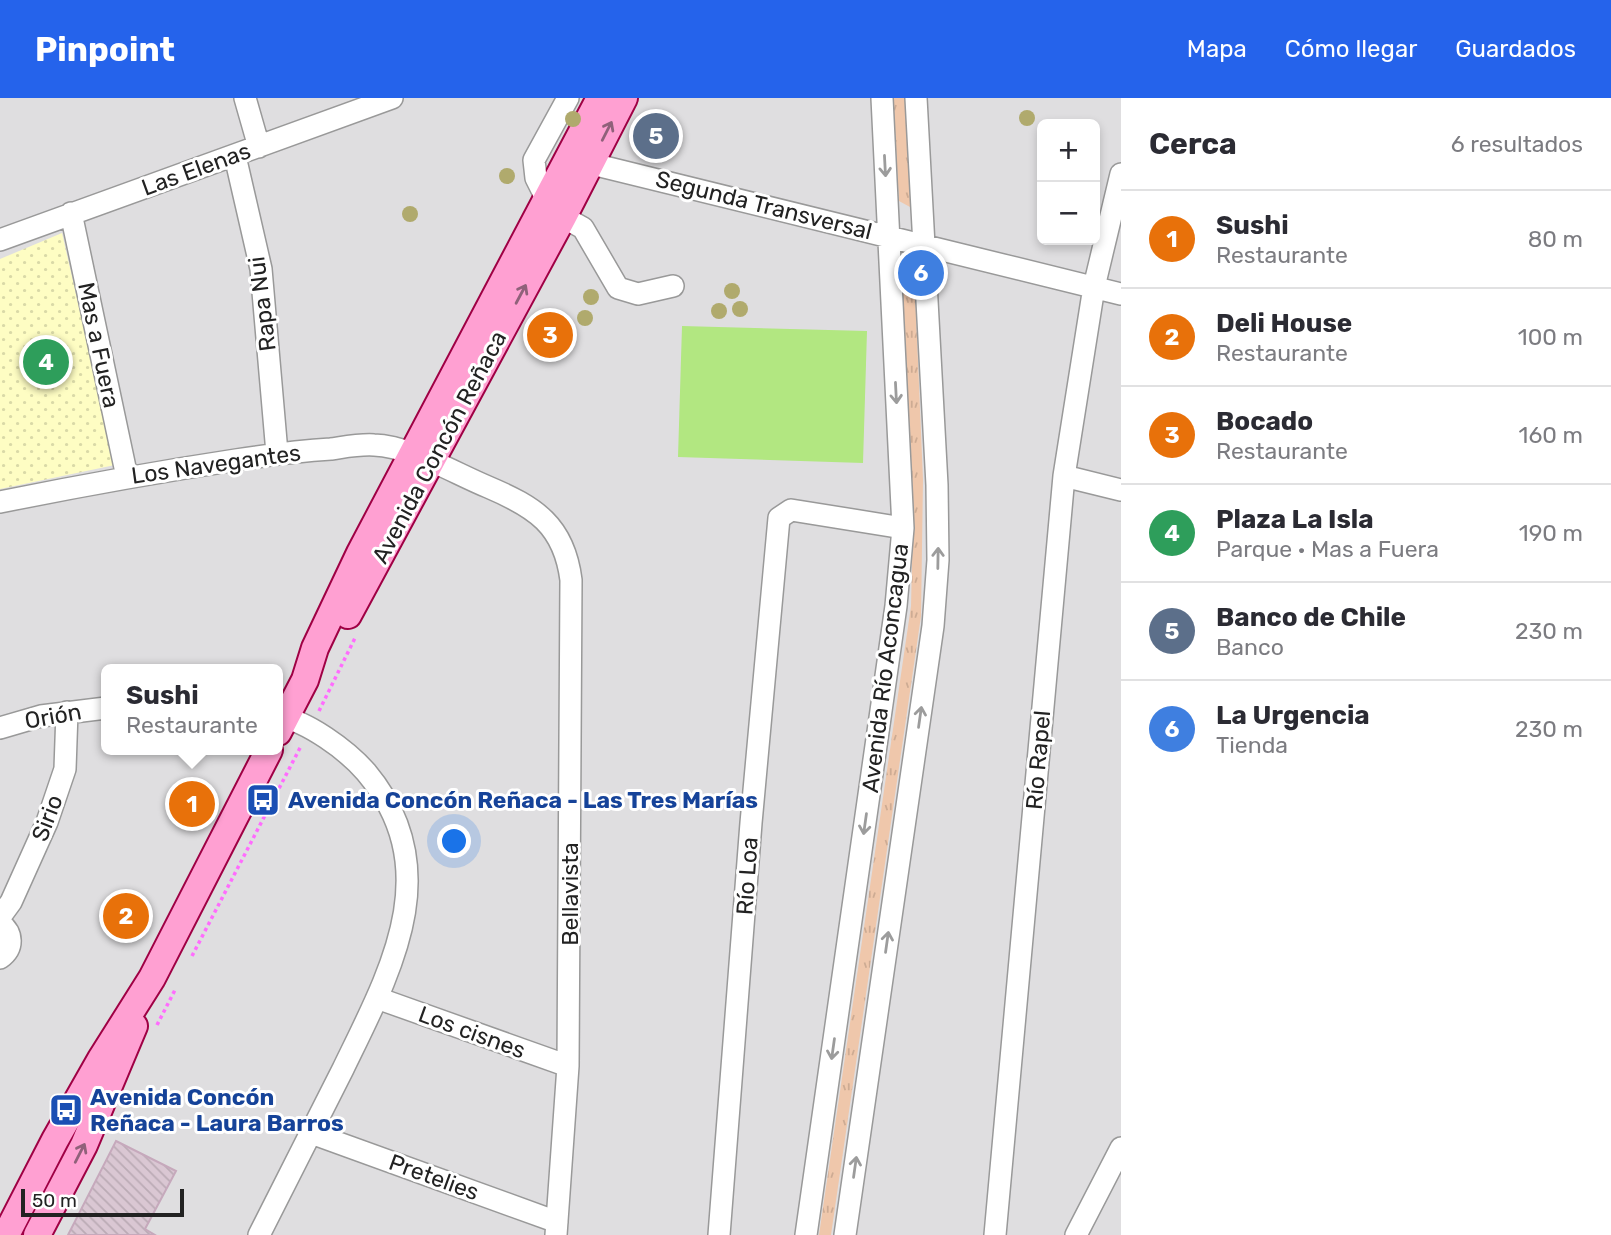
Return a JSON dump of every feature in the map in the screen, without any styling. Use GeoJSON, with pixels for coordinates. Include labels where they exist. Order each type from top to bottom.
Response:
{"type":"FeatureCollection","features":[{"type":"Feature","properties":{"kind":"main road","name":"Avenida Concón Reñaca"},"geometry":{"type":"LineString","coordinates":[[580,161],[600,98]]}},
{"type":"Feature","properties":{"kind":"main road","name":"Avenida Concón Reñaca"},"geometry":{"type":"LineString","coordinates":[[283,717],[305,680],[315,648],[385,503],[421,458],[580,161],[624,98]]}},
{"type":"Feature","properties":{"kind":"main road"},"geometry":{"type":"LineString","coordinates":[[6,1235],[101,1059],[152,978],[265,755]]}},
{"type":"Feature","properties":{"kind":"main road"},"geometry":{"type":"LineString","coordinates":[[37,1235],[103,1105],[152,978]]}},
{"type":"Feature","properties":{"kind":"street"},"geometry":{"type":"LineString","coordinates":[[245,98],[259,146]]}},
{"type":"Feature","properties":{"kind":"street","name":"Las Elenas"},"geometry":{"type":"LineString","coordinates":[[0,240],[392,98]]}},
{"type":"Feature","properties":{"kind":"street"},"geometry":{"type":"LineString","coordinates":[[568,98],[534,160],[536,178],[555,209],[583,228],[618,288],[638,294],[673,286]]}},
{"type":"Feature","properties":{"kind":"street","name":"Avenida Río Aconcagua"},"geometry":{"type":"LineString","coordinates":[[806,1235],[896,606],[902,528],[882,98]]}},
{"type":"Feature","properties":{"kind":"street","name":"Avenida Río Aconcagua"},"geometry":{"type":"LineString","coordinates":[[845,1235],[934,613],[938,560],[937,485],[916,98]]}},
{"type":"Feature","properties":{"kind":"street","name":"Rapa Nui"},"geometry":{"type":"LineString","coordinates":[[235,156],[261,269],[277,453]]}},
{"type":"Feature","properties":{"kind":"street","name":"Segunda Transversal"},"geometry":{"type":"LineString","coordinates":[[580,161],[1121,294]]}},
{"type":"Feature","properties":{"kind":"street","name":"Río Rapel"},"geometry":{"type":"LineString","coordinates":[[995,1235],[1064,475],[1094,287],[1121,174]]}},
{"type":"Feature","properties":{"kind":"street","name":"Mas a Fuera"},"geometry":{"type":"LineString","coordinates":[[71,213],[127,477]]}},
{"type":"Feature","properties":{"kind":"street","name":"Los Navegantes"},"geometry":{"type":"LineString","coordinates":[[0,502],[127,477],[277,453],[373,445],[393,448],[421,458]]}},
{"type":"Feature","properties":{"kind":"street","name":"Bellavista"},"geometry":{"type":"LineString","coordinates":[[421,458],[522,502],[536,511],[558,538],[569,565],[568,1066],[557,1228]]}},
{"type":"Feature","properties":{"kind":"street"},"geometry":{"type":"LineString","coordinates":[[1064,475],[1121,490]]}},
{"type":"Feature","properties":{"kind":"street","name":"Río Loa"},"geometry":{"type":"LineString","coordinates":[[719,1235],[751,822],[779,518],[792,510],[902,528]]}},
{"type":"Feature","properties":{"kind":"street","name":"Orión"},"geometry":{"type":"LineString","coordinates":[[0,728],[41,716],[101,709]]}},
{"type":"Feature","properties":{"kind":"street","name":"Sirio"},"geometry":{"type":"LineString","coordinates":[[0,917],[11,901],[52,808],[65,769],[67,712]]}},
{"type":"Feature","properties":{"kind":"street"},"geometry":{"type":"LineString","coordinates":[[259,1235],[377,998],[397,947],[406,904],[406,862],[402,841],[392,811],[375,783],[343,750],[310,730],[283,723]]}},
{"type":"Feature","properties":{"kind":"street"},"geometry":{"type":"LineString","coordinates":[[0,923],[9,932],[10,939],[8,951],[0,958]]}},
{"type":"Feature","properties":{"kind":"street","name":"Los cisnes"},"geometry":{"type":"LineString","coordinates":[[377,998],[568,1066]]}},
{"type":"Feature","properties":{"kind":"street","name":"Pretelies"},"geometry":{"type":"LineString","coordinates":[[311,1133],[557,1228]]}},
{"type":"Feature","properties":{"kind":"street"},"geometry":{"type":"LineString","coordinates":[[1076,1235],[1121,1148]]}},
{"type":"Feature","properties":{"kind":"path"},"geometry":{"type":"LineString","coordinates":[[189,964],[357,634]]}},
{"type":"Feature","properties":{"kind":"path"},"geometry":{"type":"LineString","coordinates":[[157,1026],[176,989]]}},
{"type":"Feature","properties":{"kind":"shaded area"},"geometry":{"type":"Polygon","coordinates":[[[0,98],[1121,98],[1121,1235],[0,1235],[0,98]]]}},
{"type":"Feature","properties":{"kind":"green space"},"geometry":{"type":"Polygon","coordinates":[[[893,98],[910,98],[910,207],[899,201],[893,98]]]}},
{"type":"Feature","properties":{"kind":"green space"},"geometry":{"type":"Polygon","coordinates":[[[62,233],[115,465],[0,489],[0,259],[62,233]]]}},
{"type":"Feature","properties":{"kind":"green space"},"geometry":{"type":"Polygon","coordinates":[[[897,260],[914,267],[923,480],[921,616],[831,1235],[819,1235],[911,606],[913,521],[897,260]]]}},
{"type":"Feature","properties":{"kind":"green space"},"geometry":{"type":"Polygon","coordinates":[[[682,326],[867,331],[863,463],[678,457],[682,326]]]}},
{"type":"Feature","properties":{"kind":"building"},"geometry":{"type":"Polygon","coordinates":[[[116,1141],[176,1171],[145,1229],[155,1235],[68,1235],[116,1141]]]}},
{"type":"Feature","properties":{"kind":"place","name":"Banco de Chile"},"geometry":{"type":"Point","coordinates":[656,136]}},
{"type":"Feature","properties":{"kind":"place","name":"La Urgencia"},"geometry":{"type":"Point","coordinates":[921,273]}},
{"type":"Feature","properties":{"kind":"place","name":"Bocado"},"geometry":{"type":"Point","coordinates":[550,335]}},
{"type":"Feature","properties":{"kind":"place","name":"Plaza La Isla"},"geometry":{"type":"Point","coordinates":[46,362]}},
{"type":"Feature","properties":{"kind":"place","name":"Avenida Concón Reñaca - Las Tres Marías"},"geometry":{"type":"Point","coordinates":[263,800]}},
{"type":"Feature","properties":{"kind":"place","name":"Sushi"},"geometry":{"type":"Point","coordinates":[192,804]}},
{"type":"Feature","properties":{"kind":"place","name":"Deli House"},"geometry":{"type":"Point","coordinates":[126,916]}},
{"type":"Feature","properties":{"kind":"place","name":"Avenida Concón Reñaca - Laura Barros"},"geometry":{"type":"Point","coordinates":[66,1110]}}]}
